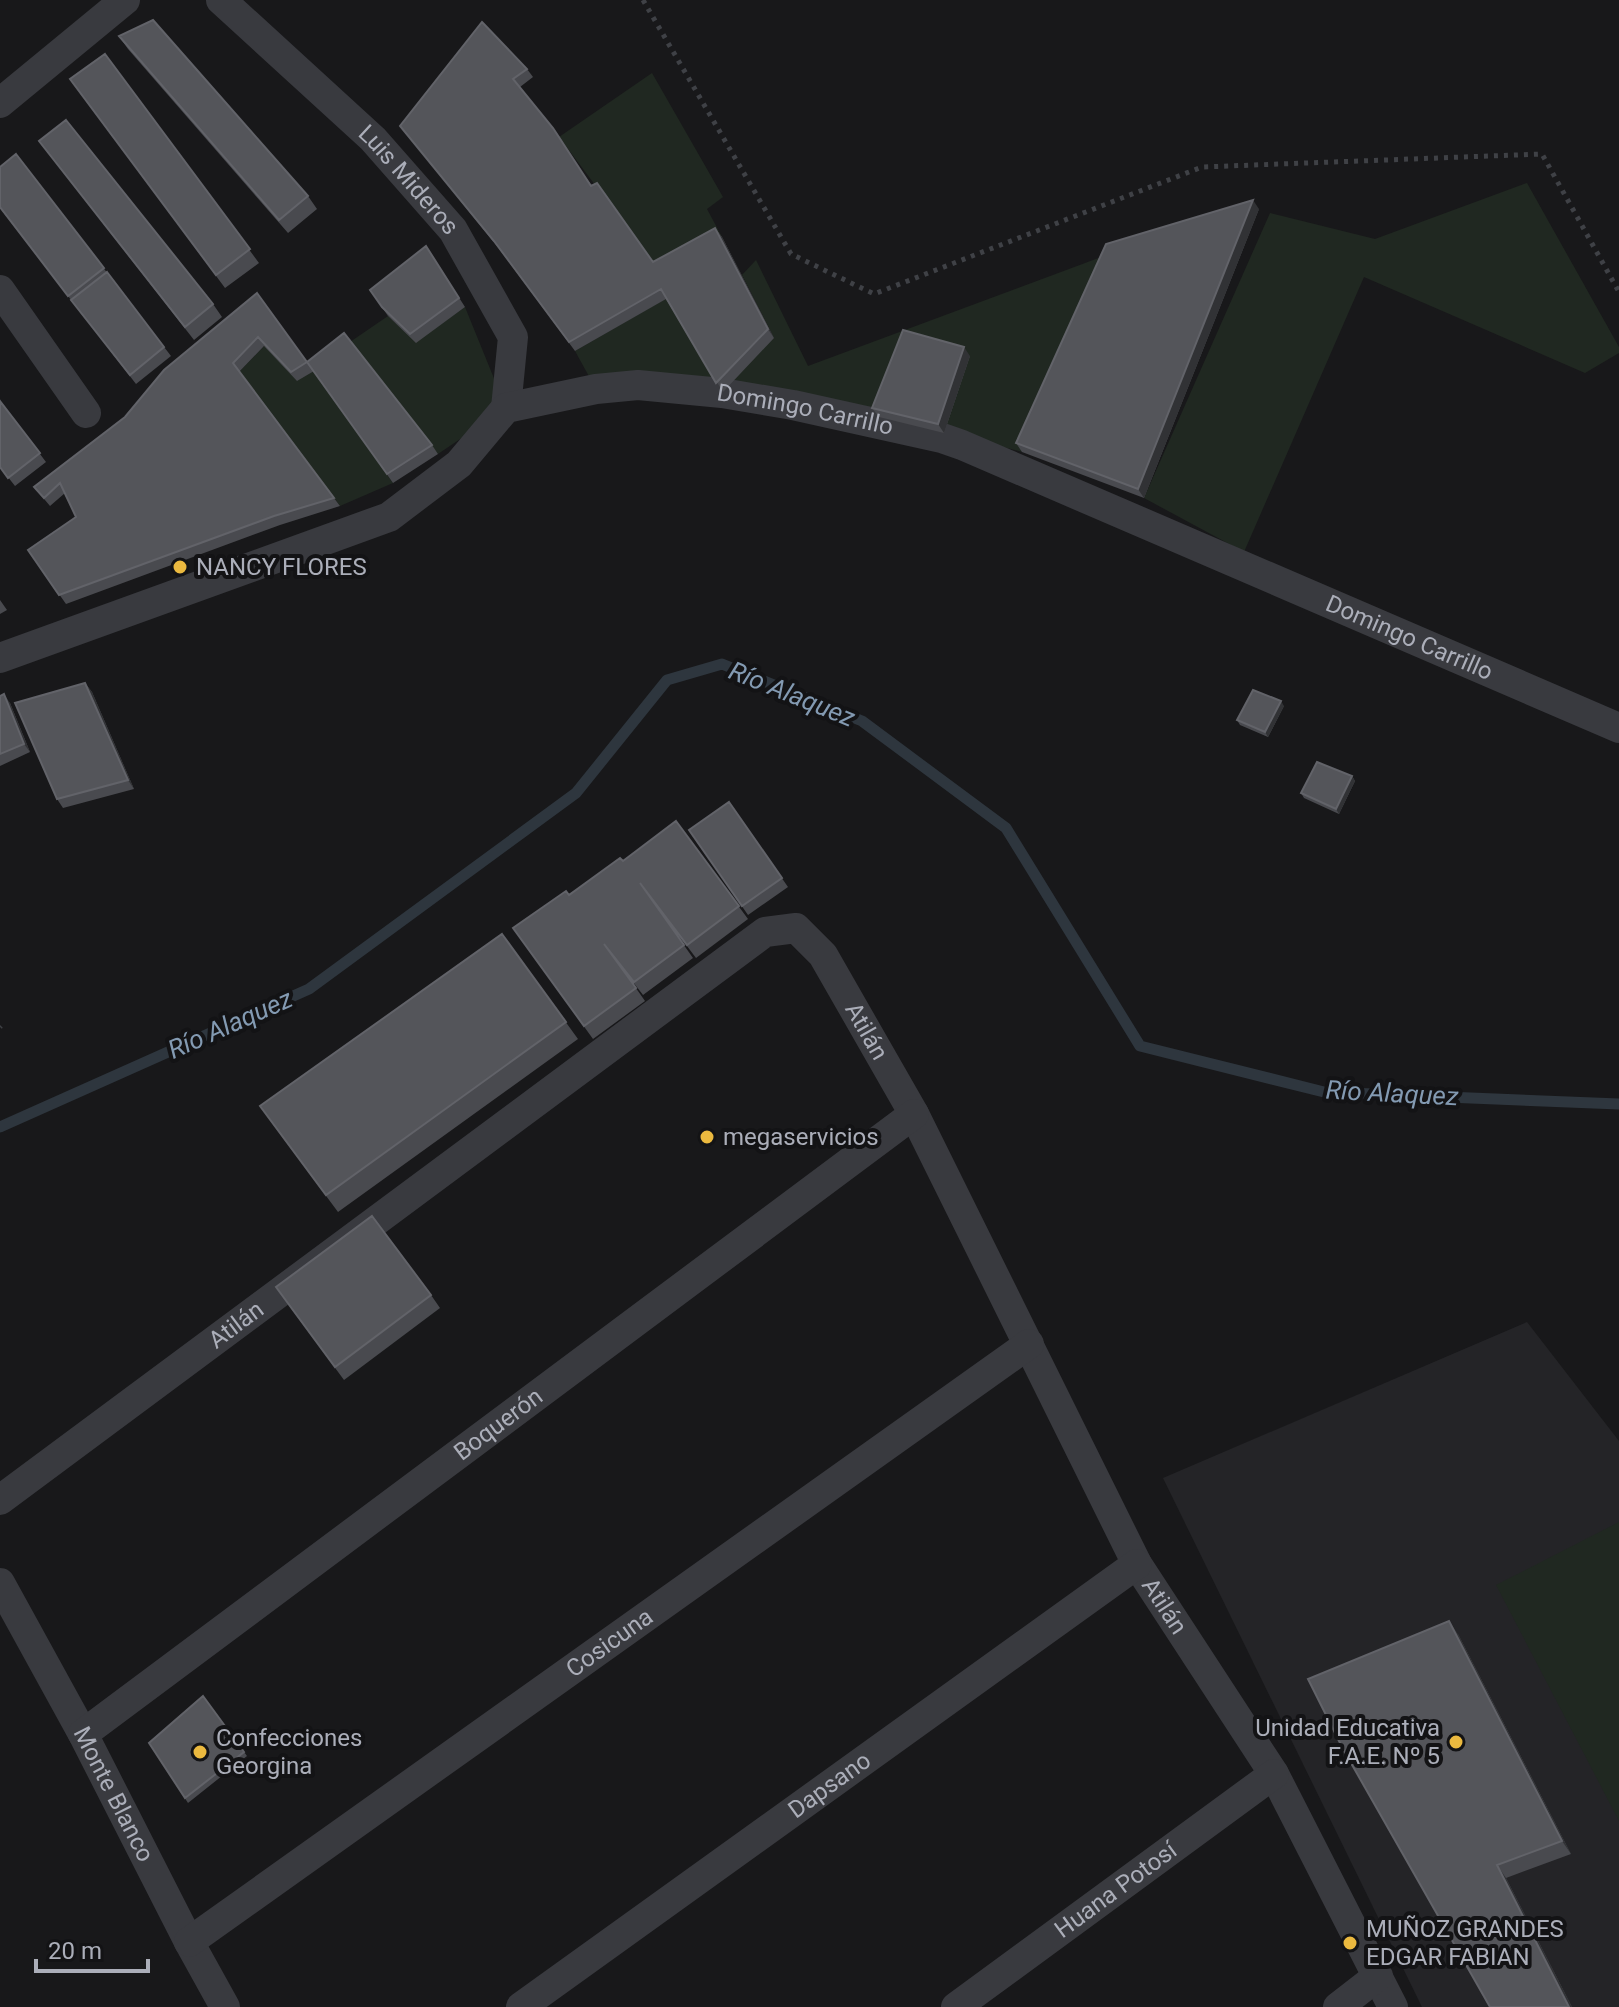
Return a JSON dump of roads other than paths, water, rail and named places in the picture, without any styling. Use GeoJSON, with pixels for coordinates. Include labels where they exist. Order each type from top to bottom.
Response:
{"type":"FeatureCollection","features":[{"type":"Feature","properties":{"kind":"street"},"geometry":{"type":"LineString","coordinates":[[0,103],[125,0]]}},
{"type":"Feature","properties":{"kind":"street","name":"Luis Mideros"},"geometry":{"type":"LineString","coordinates":[[221,0],[373,139],[453,230],[513,337],[506,408]]}},
{"type":"Feature","properties":{"kind":"street"},"geometry":{"type":"LineString","coordinates":[[0,290],[86,413]]}},
{"type":"Feature","properties":{"kind":"street","name":"Domingo Carrillo"},"geometry":{"type":"LineString","coordinates":[[506,408],[596,389],[638,385],[722,393],[793,405],[876,426],[942,438],[1619,728]]}},
{"type":"Feature","properties":{"kind":"street"},"geometry":{"type":"LineString","coordinates":[[0,658],[389,517],[459,464],[506,408]]}},
{"type":"Feature","properties":{"kind":"street","name":"Atilán"},"geometry":{"type":"LineString","coordinates":[[0,1500],[765,932],[796,928],[823,955],[914,1114],[1137,1564],[1274,1774],[1393,2007]]}},
{"type":"Feature","properties":{"kind":"street","name":"Boquerón"},"geometry":{"type":"LineString","coordinates":[[83,1734],[914,1114]]}},
{"type":"Feature","properties":{"kind":"street","name":"Cosicuna"},"geometry":{"type":"LineString","coordinates":[[189,1942],[1029,1344]]}},
{"type":"Feature","properties":{"kind":"street","name":"Dapsano"},"geometry":{"type":"LineString","coordinates":[[521,2007],[1137,1564]]}},
{"type":"Feature","properties":{"kind":"street","name":"Monte Blanco"},"geometry":{"type":"LineString","coordinates":[[0,1583],[83,1734],[225,2007]]}},
{"type":"Feature","properties":{"kind":"street","name":"Huana Potosí"},"geometry":{"type":"LineString","coordinates":[[956,2007],[1274,1774]]}},
{"type":"Feature","properties":{"kind":"street"},"geometry":{"type":"LineString","coordinates":[[1338,2007],[1378,1976]]}},
{"type":"Feature","properties":{"kind":"waterway","name":"Río Alaquez"},"geometry":{"type":"LineString","coordinates":[[0,1127],[309,989],[576,793],[667,680],[722,664],[862,721],[1006,828],[1140,1046],[1324,1092],[1619,1104]]}},
{"type":"Feature","properties":{"kind":"place","name":"NANCY FLORES"},"geometry":{"type":"Point","coordinates":[180,567]}},
{"type":"Feature","properties":{"kind":"place","name":"megaservicios"},"geometry":{"type":"Point","coordinates":[707,1137]}},
{"type":"Feature","properties":{"kind":"place","name":"Unidad Educativa F.A.E. Nº 5"},"geometry":{"type":"Point","coordinates":[1456,1742]}},
{"type":"Feature","properties":{"kind":"place","name":"Confecciones Georgina"},"geometry":{"type":"Point","coordinates":[200,1752]}},
{"type":"Feature","properties":{"kind":"place","name":"MUÑOZ GRANDES EDGAR FABIAN"},"geometry":{"type":"Point","coordinates":[1350,1943]}}]}
